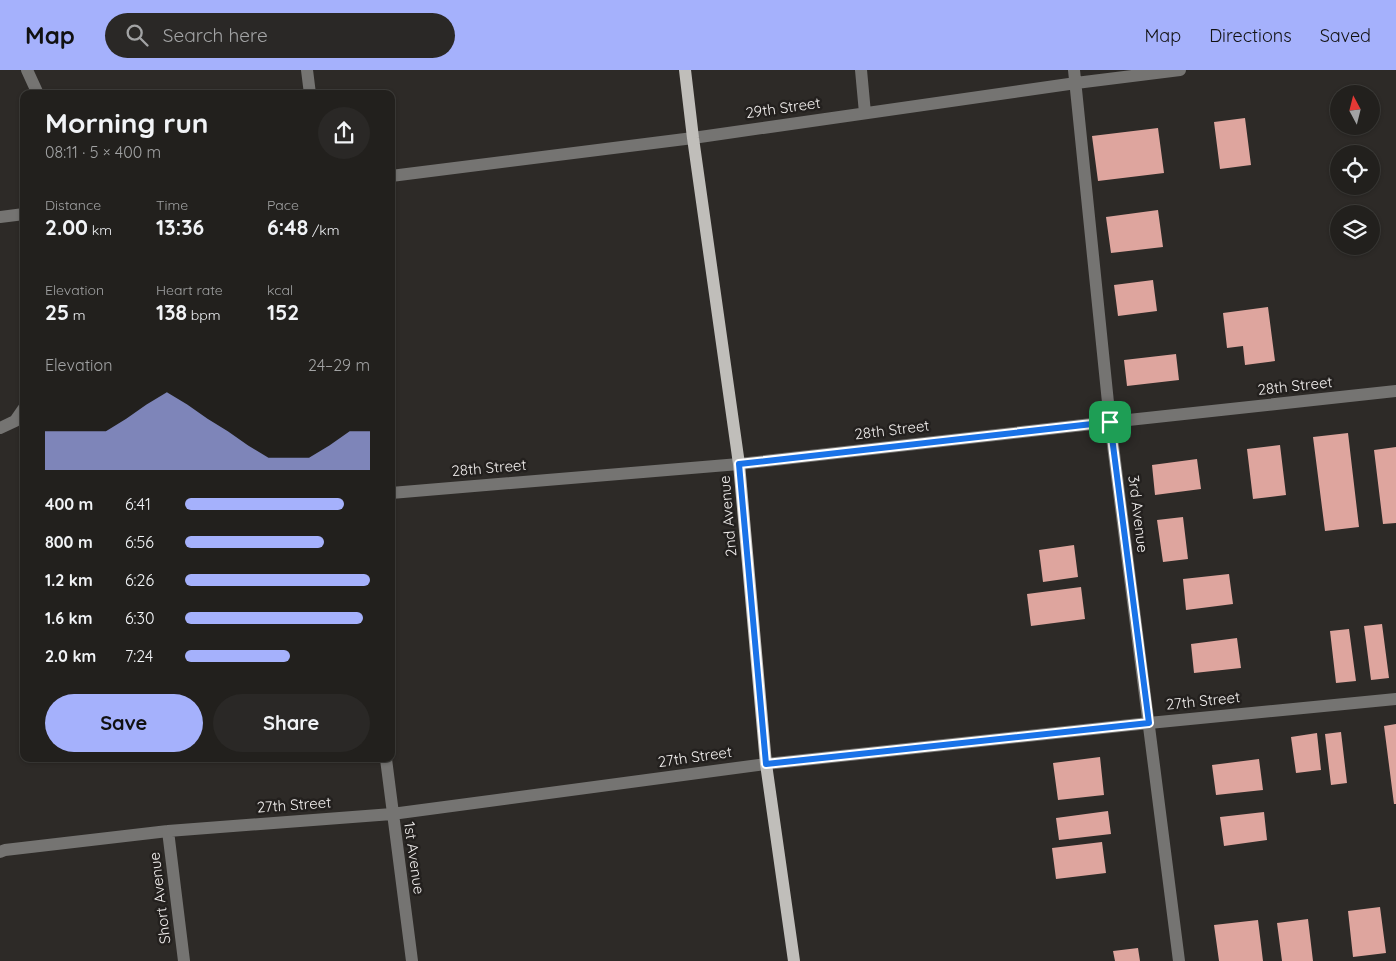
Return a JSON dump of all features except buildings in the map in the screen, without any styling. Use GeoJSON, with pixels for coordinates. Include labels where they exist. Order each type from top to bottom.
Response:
{"type":"FeatureCollection","features":[{"type":"Feature","properties":{"kind":"main road","name":"2nd Avenue"},"geometry":{"type":"LineString","coordinates":[[685,70],[692,138],[739,464],[766,764],[794,961]]}},
{"type":"Feature","properties":{"kind":"street"},"geometry":{"type":"LineString","coordinates":[[27,70],[36,90]]}},
{"type":"Feature","properties":{"kind":"street"},"geometry":{"type":"LineString","coordinates":[[307,70],[310,90]]}},
{"type":"Feature","properties":{"kind":"street"},"geometry":{"type":"LineString","coordinates":[[860,70],[866,113]]}},
{"type":"Feature","properties":{"kind":"street","name":"29th Street"},"geometry":{"type":"LineString","coordinates":[[395,175],[692,138],[866,113],[1075,76],[1180,70]]}},
{"type":"Feature","properties":{"kind":"street","name":"3rd Avenue"},"geometry":{"type":"LineString","coordinates":[[1075,76],[1110,422],[1180,961]]}},
{"type":"Feature","properties":{"kind":"street"},"geometry":{"type":"LineString","coordinates":[[0,217],[20,214]]}},
{"type":"Feature","properties":{"kind":"street","name":"28th Street"},"geometry":{"type":"LineString","coordinates":[[395,493],[739,464],[1396,392]]}},
{"type":"Feature","properties":{"kind":"street"},"geometry":{"type":"LineString","coordinates":[[0,428],[15,420],[20,413]]}},
{"type":"Feature","properties":{"kind":"street","name":"27th Street"},"geometry":{"type":"LineString","coordinates":[[0,852],[168,832],[392,814],[766,764],[1396,699]]}},
{"type":"Feature","properties":{"kind":"street","name":"1st Avenue"},"geometry":{"type":"LineString","coordinates":[[386,762],[412,961]]}},
{"type":"Feature","properties":{"kind":"street","name":"Short Avenue"},"geometry":{"type":"LineString","coordinates":[[168,832],[184,961]]}},
{"type":"Feature","properties":{"kind":"route"},"geometry":{"type":"LineString","coordinates":[[1110,422],[1149,723],[766,764],[739,464],[1110,422]]}}]}
